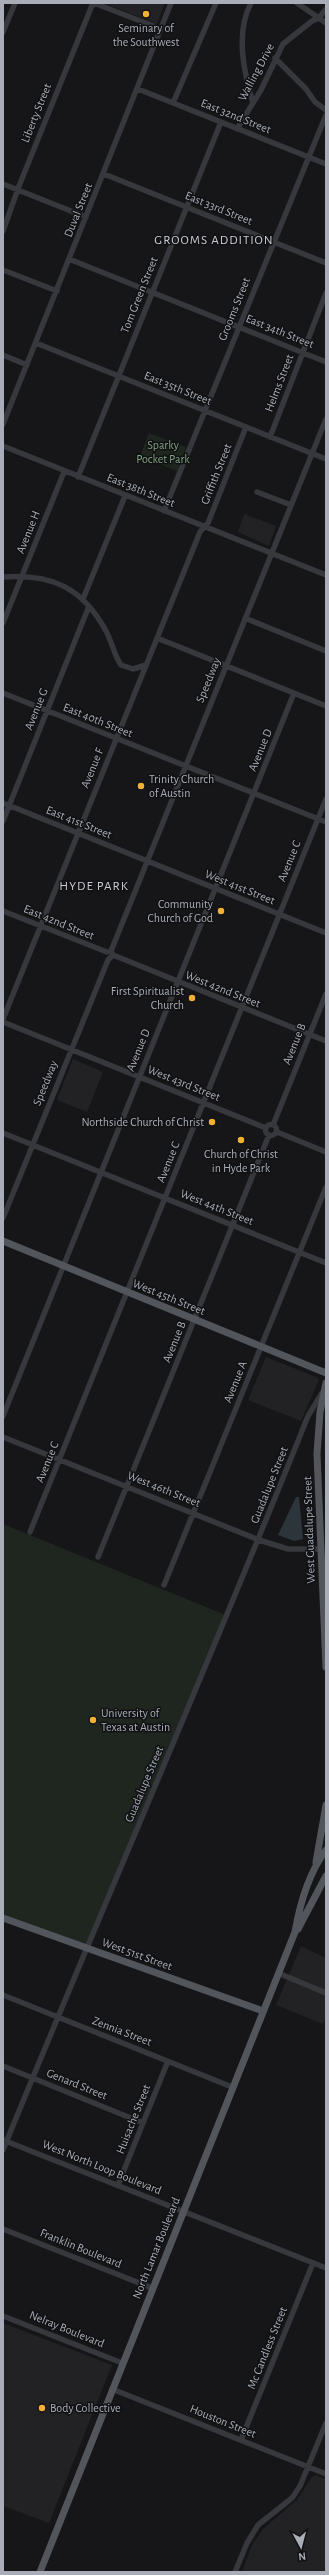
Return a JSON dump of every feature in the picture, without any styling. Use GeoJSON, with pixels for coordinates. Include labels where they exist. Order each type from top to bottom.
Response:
{"type":"FeatureCollection","features":[{"type":"Feature","properties":{"kind":"main road","name":"West 45th Street"},"geometry":{"type":"LineString","coordinates":[[3,1241],[326,1373]]}},
{"type":"Feature","properties":{"kind":"main road","name":"Guadalupe Street"},"geometry":{"type":"LineString","coordinates":[[323,1393],[326,1383]]}},
{"type":"Feature","properties":{"kind":"main road","name":"West Guadalupe Street"},"geometry":{"type":"LineString","coordinates":[[323,1393],[317,1454],[320,1549],[324,1587],[326,1667]]}},
{"type":"Feature","properties":{"kind":"main road"},"geometry":{"type":"LineString","coordinates":[[315,1865],[326,1805]]}},
{"type":"Feature","properties":{"kind":"main road","name":"North Lamar Boulevard"},"geometry":{"type":"LineString","coordinates":[[295,1932],[307,1884],[315,1865],[326,1850]]}},
{"type":"Feature","properties":{"kind":"main road","name":"North Lamar Boulevard"},"geometry":{"type":"LineString","coordinates":[[40,2572],[278,1973],[295,1932],[326,1876]]}},
{"type":"Feature","properties":{"kind":"main road","name":"West 51st Street"},"geometry":{"type":"LineString","coordinates":[[3,1918],[263,2011]]}},
{"type":"Feature","properties":{"kind":"street"},"geometry":{"type":"LineString","coordinates":[[3,32],[14,3]]}},
{"type":"Feature","properties":{"kind":"street"},"geometry":{"type":"LineString","coordinates":[[94,3],[161,29]]}},
{"type":"Feature","properties":{"kind":"street","name":"Liberty Street"},"geometry":{"type":"LineString","coordinates":[[3,231],[18,190],[94,3]]}},
{"type":"Feature","properties":{"kind":"street","name":"Duval Street"},"geometry":{"type":"LineString","coordinates":[[3,424],[138,89],[171,3]]}},
{"type":"Feature","properties":{"kind":"street"},"geometry":{"type":"LineString","coordinates":[[173,103],[216,3]]}},
{"type":"Feature","properties":{"kind":"street"},"geometry":{"type":"LineString","coordinates":[[251,3],[245,22],[243,54],[244,69],[253,103]]}},
{"type":"Feature","properties":{"kind":"street"},"geometry":{"type":"LineString","coordinates":[[297,3],[326,23]]}},
{"type":"Feature","properties":{"kind":"street"},"geometry":{"type":"LineString","coordinates":[[319,18],[326,9]]}},
{"type":"Feature","properties":{"kind":"street","name":"Walling Drive"},"geometry":{"type":"LineString","coordinates":[[237,129],[253,103],[275,58],[287,40],[312,21],[319,18]]}},
{"type":"Feature","properties":{"kind":"street"},"geometry":{"type":"LineString","coordinates":[[275,58],[306,89],[315,102],[326,110]]}},
{"type":"Feature","properties":{"kind":"street","name":"East 32nd Street"},"geometry":{"type":"LineString","coordinates":[[138,89],[326,164]]}},
{"type":"Feature","properties":{"kind":"street","name":"Grooms Street"},"geometry":{"type":"LineString","coordinates":[[164,511],[307,157],[326,115]]}},
{"type":"Feature","properties":{"kind":"street","name":"Tom Green Street"},"geometry":{"type":"LineString","coordinates":[[78,477],[222,122]]}},
{"type":"Feature","properties":{"kind":"street","name":"East 33rd Street"},"geometry":{"type":"LineString","coordinates":[[104,174],[326,263]]}},
{"type":"Feature","properties":{"kind":"street"},"geometry":{"type":"LineString","coordinates":[[3,184],[86,217]]}},
{"type":"Feature","properties":{"kind":"street","name":"East 34th Street"},"geometry":{"type":"LineString","coordinates":[[69,259],[326,362]]}},
{"type":"Feature","properties":{"kind":"street"},"geometry":{"type":"LineString","coordinates":[[3,270],[57,291]]}},
{"type":"Feature","properties":{"kind":"street","name":"Helms Street"},"geometry":{"type":"LineString","coordinates":[[270,437],[326,293]]}},
{"type":"Feature","properties":{"kind":"street","name":"East 35th Street"},"geometry":{"type":"LineString","coordinates":[[36,342],[326,459]]}},
{"type":"Feature","properties":{"kind":"street"},"geometry":{"type":"LineString","coordinates":[[3,355],[27,365]]}},
{"type":"Feature","properties":{"kind":"street","name":"Speedway"},"geometry":{"type":"LineString","coordinates":[[3,1218],[326,419]]}},
{"type":"Feature","properties":{"kind":"street","name":"Griffith Street"},"geometry":{"type":"LineString","coordinates":[[204,527],[208,523],[246,427]]}},
{"type":"Feature","properties":{"kind":"street","name":"East 38th Street"},"geometry":{"type":"LineString","coordinates":[[3,446],[64,472],[326,575]]}},
{"type":"Feature","properties":{"kind":"street","name":"Avenue H"},"geometry":{"type":"LineString","coordinates":[[3,623],[64,472]]}},
{"type":"Feature","properties":{"kind":"street"},"geometry":{"type":"LineString","coordinates":[[257,492],[291,506]]}},
{"type":"Feature","properties":{"kind":"street"},"geometry":{"type":"LineString","coordinates":[[82,599],[125,496]]}},
{"type":"Feature","properties":{"kind":"street","name":"Avenue F"},"geometry":{"type":"LineString","coordinates":[[3,1020],[200,532],[204,527]]}},
{"type":"Feature","properties":{"kind":"street"},"geometry":{"type":"LineString","coordinates":[[3,577],[22,576],[55,582],[72,590],[89,606],[106,632],[122,665],[133,669],[147,664]]}},
{"type":"Feature","properties":{"kind":"street","name":"Avenue G"},"geometry":{"type":"LineString","coordinates":[[3,821],[89,606]]}},
{"type":"Feature","properties":{"kind":"street"},"geometry":{"type":"LineString","coordinates":[[245,618],[326,651]]}},
{"type":"Feature","properties":{"kind":"street"},"geometry":{"type":"LineString","coordinates":[[157,638],[326,706]]}},
{"type":"Feature","properties":{"kind":"street","name":"Avenue D"},"geometry":{"type":"LineString","coordinates":[[3,1416],[294,693]]}},
{"type":"Feature","properties":{"kind":"street","name":"East 40th Street"},"geometry":{"type":"LineString","coordinates":[[3,694],[326,822]]}},
{"type":"Feature","properties":{"kind":"street","name":"Avenue C"},"geometry":{"type":"LineString","coordinates":[[30,1532],[326,799]]}},
{"type":"Feature","properties":{"kind":"street","name":"East 41st Street"},"geometry":{"type":"LineString","coordinates":[[3,803],[147,861]]}},
{"type":"Feature","properties":{"kind":"street","name":"West 41st Street"},"geometry":{"type":"LineString","coordinates":[[147,861],[326,933]]}},
{"type":"Feature","properties":{"kind":"street","name":"East 42nd Street"},"geometry":{"type":"LineString","coordinates":[[3,911],[110,954]]}},
{"type":"Feature","properties":{"kind":"street","name":"West 42nd Street"},"geometry":{"type":"LineString","coordinates":[[110,954],[326,1041]]}},
{"type":"Feature","properties":{"kind":"street","name":"Avenue B"},"geometry":{"type":"LineString","coordinates":[[274,1125],[326,994]]}},
{"type":"Feature","properties":{"kind":"street","name":"West 43rd Street"},"geometry":{"type":"LineString","coordinates":[[3,1020],[266,1128]]}},
{"type":"Feature","properties":{"kind":"street"},"geometry":{"type":"LineString","coordinates":[[277,1132],[274,1125],[266,1128],[269,1135],[277,1132],[326,1152]]}},
{"type":"Feature","properties":{"kind":"street","name":"West 44th Street"},"geometry":{"type":"LineString","coordinates":[[3,1133],[326,1263]]}},
{"type":"Feature","properties":{"kind":"street","name":"Avenue B"},"geometry":{"type":"LineString","coordinates":[[98,1557],[269,1135]]}},
{"type":"Feature","properties":{"kind":"street","name":"Avenue A"},"geometry":{"type":"LineString","coordinates":[[164,1585],[326,1187]]}},
{"type":"Feature","properties":{"kind":"street","name":"Guadalupe Street"},"geometry":{"type":"LineString","coordinates":[[3,2150],[5,2140],[58,2018],[86,1947],[259,1540],[308,1416],[323,1393]]}},
{"type":"Feature","properties":{"kind":"street","name":"West 46th Street"},"geometry":{"type":"LineString","coordinates":[[3,1437],[259,1540],[294,1550],[320,1549]]}},
{"type":"Feature","properties":{"kind":"street"},"geometry":{"type":"LineString","coordinates":[[278,1973],[326,1993]]}},
{"type":"Feature","properties":{"kind":"street","name":"Zennia Street"},"geometry":{"type":"LineString","coordinates":[[3,1995],[232,2087]]}},
{"type":"Feature","properties":{"kind":"street","name":"Huisache Street"},"geometry":{"type":"LineString","coordinates":[[118,2185],[168,2061]]}},
{"type":"Feature","properties":{"kind":"street","name":"Genard Street"},"geometry":{"type":"LineString","coordinates":[[3,2066],[142,2123]]}},
{"type":"Feature","properties":{"kind":"street","name":"West North Loop Boulevard"},"geometry":{"type":"LineString","coordinates":[[5,2140],[182,2212],[326,2268]]}},
{"type":"Feature","properties":{"kind":"street","name":"Franklin Boulevard"},"geometry":{"type":"LineString","coordinates":[[3,2229],[152,2288]]}},
{"type":"Feature","properties":{"kind":"street","name":"Mc Candless Street"},"geometry":{"type":"LineString","coordinates":[[241,2440],[313,2263]]}},
{"type":"Feature","properties":{"kind":"street","name":"Nelray Boulevard"},"geometry":{"type":"LineString","coordinates":[[3,2316],[122,2363]]}},
{"type":"Feature","properties":{"kind":"street","name":"Houston Street"},"geometry":{"type":"LineString","coordinates":[[112,2389],[326,2474]]}},
{"type":"Feature","properties":{"kind":"street"},"geometry":{"type":"LineString","coordinates":[[235,2572],[255,2530],[266,2517],[292,2498],[302,2482],[326,2423]]}},
{"type":"Feature","properties":{"kind":"shaded area","name":"Seminary of the Southwest"},"geometry":{"type":"Polygon","coordinates":[[[104,3],[165,3],[157,24],[104,3]]]}},
{"type":"Feature","properties":{"kind":"shaded area"},"geometry":{"type":"Polygon","coordinates":[[[244,514],[276,526],[269,546],[238,532],[244,514]]]}},
{"type":"Feature","properties":{"kind":"shaded area"},"geometry":{"type":"Polygon","coordinates":[[[73,1059],[103,1072],[87,1112],[57,1100],[73,1059]]]}},
{"type":"Feature","properties":{"kind":"shaded area"},"geometry":{"type":"Polygon","coordinates":[[[266,1357],[316,1377],[319,1380],[301,1421],[248,1400],[266,1357]]]}},
{"type":"Feature","properties":{"kind":"shaded area"},"geometry":{"type":"Polygon","coordinates":[[[296,1497],[299,1497],[303,1539],[294,1541],[278,1535],[296,1497]]]}},
{"type":"Feature","properties":{"kind":"shaded area"},"geometry":{"type":"Polygon","coordinates":[[[301,1946],[326,1958],[326,2017],[323,2024],[276,2005],[301,1946]]]}},
{"type":"Feature","properties":{"kind":"shaded area"},"geometry":{"type":"Polygon","coordinates":[[[3,2323],[112,2365],[49,2523],[3,2506],[3,2323]]]}},
{"type":"Feature","properties":{"kind":"shaded area"},"geometry":{"type":"Polygon","coordinates":[[[316,2475],[326,2479],[326,2572],[242,2572],[252,2545],[263,2529],[297,2500],[312,2477],[316,2475]]]}},
{"type":"Feature","properties":{"kind":"green space","name":"Sparky Pocket Park"},"geometry":{"type":"Polygon","coordinates":[[[149,433],[186,447],[177,471],[140,456],[149,433]]]}},
{"type":"Feature","properties":{"kind":"green space","name":"University of Texas at Austin"},"geometry":{"type":"Polygon","coordinates":[[[3,1524],[228,1616],[86,1947],[3,1918],[3,1524]]]}},
{"type":"Feature","properties":{"kind":"place","name":"Seminary of the Southwest"},"geometry":{"type":"Point","coordinates":[146,14]}},
{"type":"Feature","properties":{"kind":"place","name":"Trinity Church of Austin"},"geometry":{"type":"Point","coordinates":[141,786]}},
{"type":"Feature","properties":{"kind":"place","name":"Community Church of God"},"geometry":{"type":"Point","coordinates":[221,911]}},
{"type":"Feature","properties":{"kind":"place","name":"First Spiritualist Church"},"geometry":{"type":"Point","coordinates":[192,998]}},
{"type":"Feature","properties":{"kind":"place","name":"Northside Church of Christ"},"geometry":{"type":"Point","coordinates":[212,1122]}},
{"type":"Feature","properties":{"kind":"place","name":"Church of Christ in Hyde Park"},"geometry":{"type":"Point","coordinates":[241,1140]}},
{"type":"Feature","properties":{"kind":"place","name":"University of Texas at Austin"},"geometry":{"type":"Point","coordinates":[93,1720]}},
{"type":"Feature","properties":{"kind":"place","name":"Body Collective"},"geometry":{"type":"Point","coordinates":[42,2408]}},
{"type":"Feature","properties":{"kind":"district","name":"GROOMS ADDITION"},"geometry":{"type":"Point","coordinates":[214,239]}},
{"type":"Feature","properties":{"kind":"district","name":"HYDE PARK"},"geometry":{"type":"Point","coordinates":[94,885]}}]}
